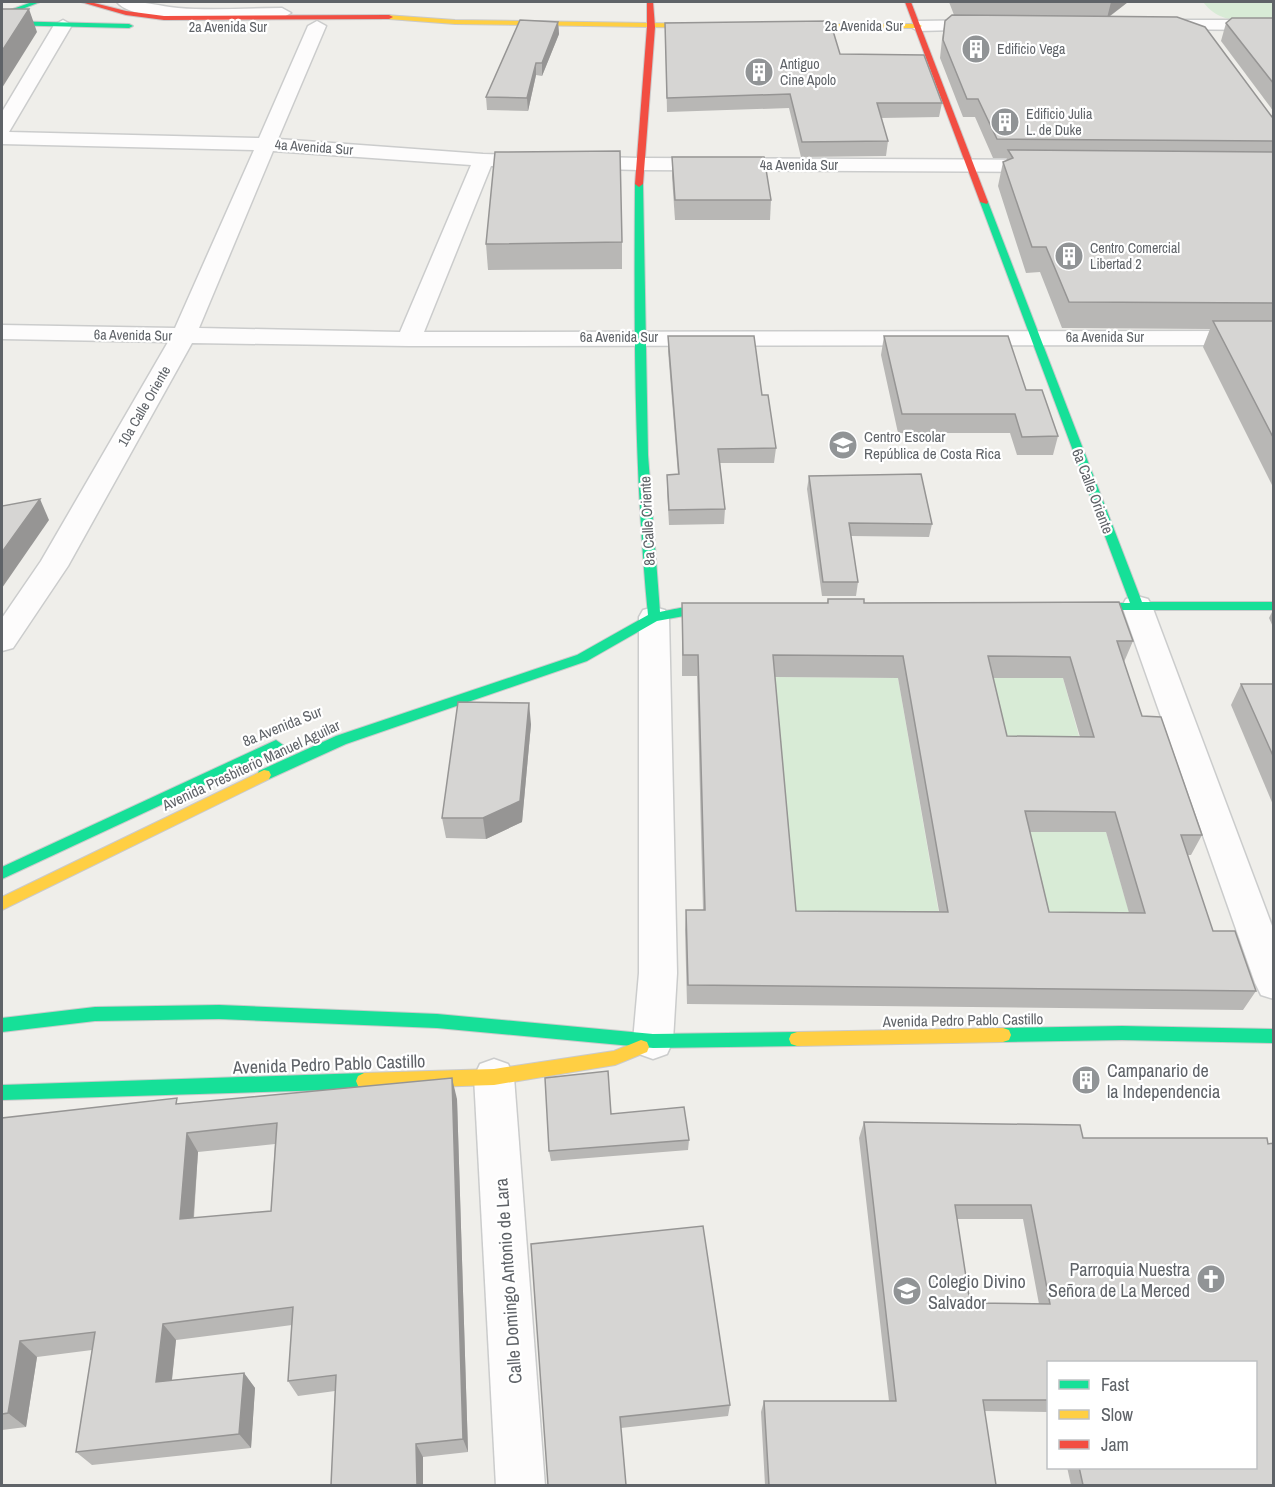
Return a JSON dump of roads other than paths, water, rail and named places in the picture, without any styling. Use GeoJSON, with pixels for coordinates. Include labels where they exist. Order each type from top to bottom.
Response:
{"type":"FeatureCollection","features":[{"type":"Feature","properties":{"kind":"main road"},"geometry":{"type":"LineString","coordinates":[[2,15],[37,2]]}},
{"type":"Feature","properties":{"kind":"main road"},"geometry":{"type":"LineString","coordinates":[[77,2],[74,19],[94,26]]}},
{"type":"Feature","properties":{"kind":"main road","name":"2a Avenida Sur"},"geometry":{"type":"LineString","coordinates":[[84,2],[144,16],[204,19],[315,15],[412,17],[454,22],[651,27],[720,26]]}},
{"type":"Feature","properties":{"kind":"main road","name":"8a Calle Oriente"},"geometry":{"type":"LineString","coordinates":[[650,2],[651,27],[639,164],[639,337],[649,571],[654,617]]}},
{"type":"Feature","properties":{"kind":"main road","name":"6a Calle Oriente"},"geometry":{"type":"LineString","coordinates":[[908,2],[1137,606]]}},
{"type":"Feature","properties":{"kind":"main road","name":"2a Avenida Sur"},"geometry":{"type":"LineString","coordinates":[[2,23],[94,26],[315,15]]}},
{"type":"Feature","properties":{"kind":"main road","name":"2a Avenida Sur"},"geometry":{"type":"LineString","coordinates":[[767,26],[918,26]]}},
{"type":"Feature","properties":{"kind":"main road"},"geometry":{"type":"LineString","coordinates":[[1059,607],[1274,606]]}},
{"type":"Feature","properties":{"kind":"main road","name":"Avenida Presbiterio Manuel Aguilar"},"geometry":{"type":"LineString","coordinates":[[2,904],[276,769],[341,740],[557,668],[582,658],[654,617],[700,609],[735,609]]}},
{"type":"Feature","properties":{"kind":"main road"},"geometry":{"type":"LineString","coordinates":[[498,672],[623,633]]}},
{"type":"Feature","properties":{"kind":"main road","name":"8a Avenida Sur"},"geometry":{"type":"LineString","coordinates":[[2,873],[293,738]]}},
{"type":"Feature","properties":{"kind":"main road","name":"Avenida Pedro Pablo Castillo"},"geometry":{"type":"LineString","coordinates":[[2,1025],[72,1014],[149,1011],[349,1015],[528,1028],[653,1041],[1122,1033],[1274,1036]]}},
{"type":"Feature","properties":{"kind":"main road","name":"Avenida Pedro Pablo Castillo"},"geometry":{"type":"LineString","coordinates":[[2,1093],[494,1077],[615,1058],[653,1041]]}},
{"type":"Feature","properties":{"kind":"street","name":"2a Avenida Sur"},"geometry":{"type":"LineString","coordinates":[[126,2],[144,8],[173,12],[315,15]]}},
{"type":"Feature","properties":{"kind":"street","name":"10a Calle Oriente"},"geometry":{"type":"LineString","coordinates":[[2,640],[53,566],[183,337],[267,144],[315,15]]}},
{"type":"Feature","properties":{"kind":"street"},"geometry":{"type":"LineString","coordinates":[[1138,25],[1192,18],[1274,25]]}},
{"type":"Feature","properties":{"kind":"street"},"geometry":{"type":"LineString","coordinates":[[1192,18],[1210,44]]}},
{"type":"Feature","properties":{"kind":"street"},"geometry":{"type":"LineString","coordinates":[[2,128],[63,25]]}},
{"type":"Feature","properties":{"kind":"street","name":"2a Avenida Sur"},"geometry":{"type":"LineString","coordinates":[[918,26],[1011,25]]}},
{"type":"Feature","properties":{"kind":"street","name":"4a Avenida Sur"},"geometry":{"type":"LineString","coordinates":[[2,138],[267,144],[483,160],[639,164],[1072,167]]}},
{"type":"Feature","properties":{"kind":"street"},"geometry":{"type":"LineString","coordinates":[[409,339],[483,160]]}},
{"type":"Feature","properties":{"kind":"street","name":"6a Avenida Sur"},"geometry":{"type":"LineString","coordinates":[[2,332],[183,337],[409,339],[1274,338]]}},
{"type":"Feature","properties":{"kind":"street","name":"6a Calle Oriente"},"geometry":{"type":"LineString","coordinates":[[1137,606],[1274,983]]}},
{"type":"Feature","properties":{"kind":"street","name":"8a Calle Oriente"},"geometry":{"type":"LineString","coordinates":[[653,1041],[658,973],[654,617]]}},
{"type":"Feature","properties":{"kind":"street","name":"Calle Domingo Antonio de Lara"},"geometry":{"type":"LineString","coordinates":[[494,1077],[521,1485]]}},
{"type":"Feature","properties":{"kind":"place","name":"Edificio Vega"},"geometry":{"type":"Point","coordinates":[976,49]}},
{"type":"Feature","properties":{"kind":"place","name":"Antiguo Cine Apolo"},"geometry":{"type":"Point","coordinates":[759,72]}},
{"type":"Feature","properties":{"kind":"place","name":"Edificio Julia L. de Duke"},"geometry":{"type":"Point","coordinates":[1005,122]}},
{"type":"Feature","properties":{"kind":"place","name":"Centro Comercial Libertad 2"},"geometry":{"type":"Point","coordinates":[1069,256]}},
{"type":"Feature","properties":{"kind":"place","name":"Centro Escolar República de Costa Rica"},"geometry":{"type":"Point","coordinates":[843,445]}},
{"type":"Feature","properties":{"kind":"place","name":"Campanario de la Independencia"},"geometry":{"type":"Point","coordinates":[1086,1080]}},
{"type":"Feature","properties":{"kind":"place","name":"Parroquia Nuestra Señora de La Merced"},"geometry":{"type":"Point","coordinates":[1211,1279]}},
{"type":"Feature","properties":{"kind":"place","name":"Colegio Divino Salvador"},"geometry":{"type":"Point","coordinates":[907,1291]}}]}
